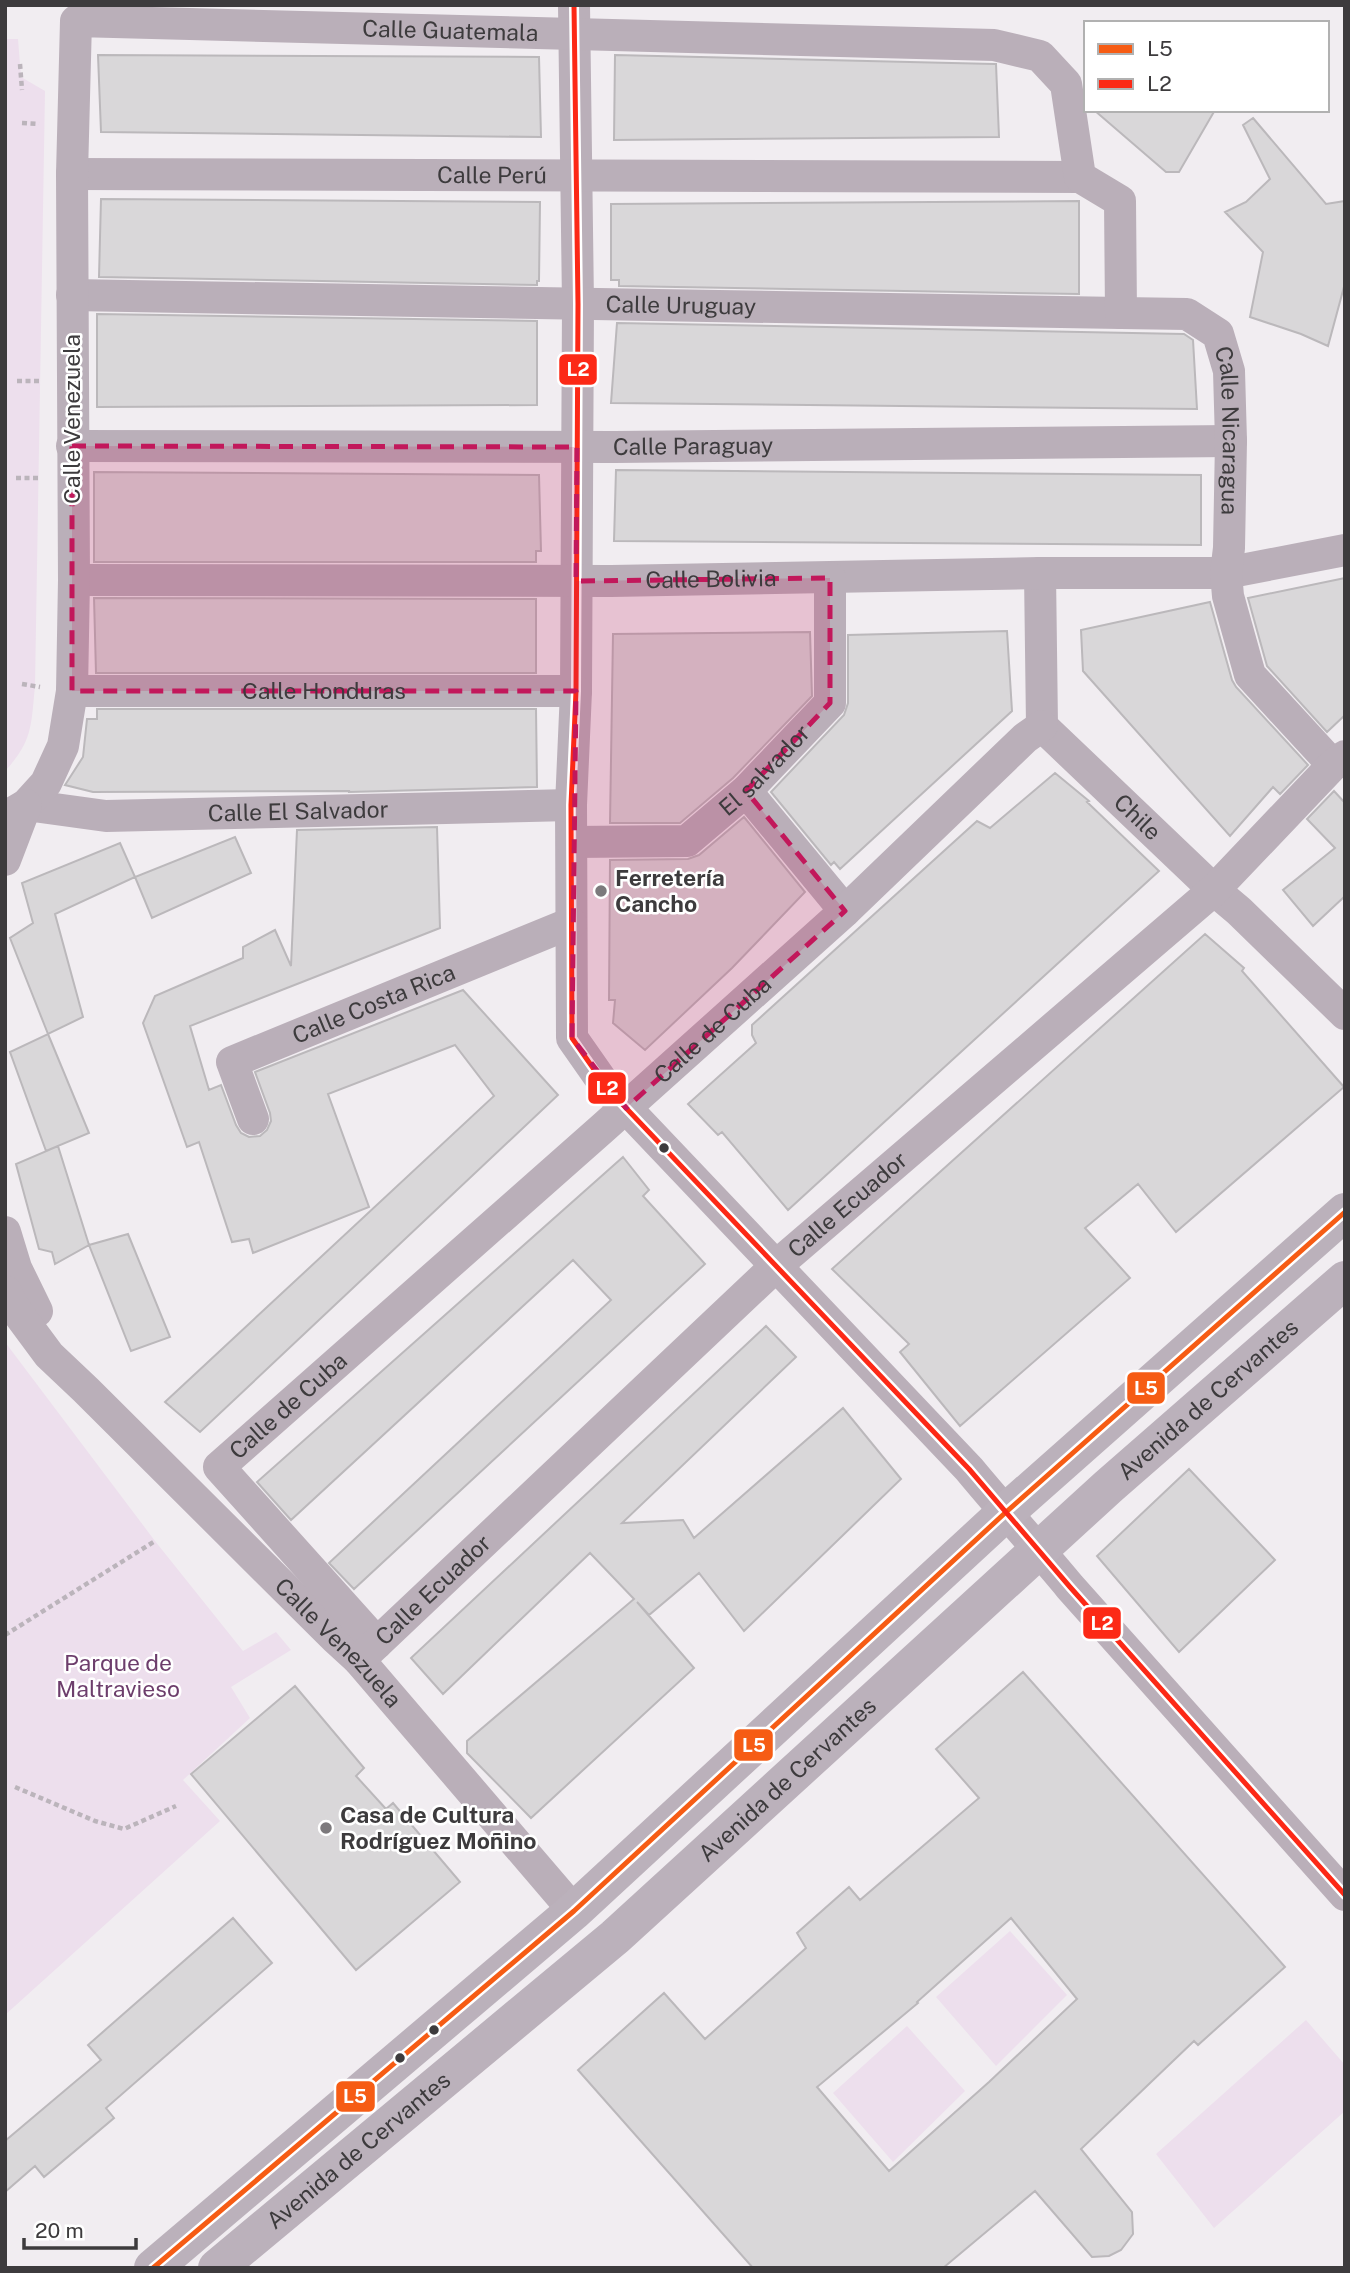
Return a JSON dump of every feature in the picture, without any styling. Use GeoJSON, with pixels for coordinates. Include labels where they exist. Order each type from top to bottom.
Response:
{"type":"FeatureCollection","features":[{"type":"Feature","properties":{"kind":"main road","name":"Avenida de Cervantes"},"geometry":{"type":"LineString","coordinates":[[153,2268],[574,1911],[1005,1513],[1345,1212]]}},
{"type":"Feature","properties":{"kind":"main road","name":"Avenida de Cervantes"},"geometry":{"type":"LineString","coordinates":[[217,2268],[615,1937],[1040,1550],[1345,1280]]}},
{"type":"Feature","properties":{"kind":"street","name":"Calle Guatemala"},"geometry":{"type":"LineString","coordinates":[[76,21],[575,19],[994,45],[1040,57],[1066,84],[1080,177]]}},
{"type":"Feature","properties":{"kind":"street"},"geometry":{"type":"LineString","coordinates":[[575,19],[578,304],[576,691],[571,805],[572,1038],[607,1088],[969,1469],[1070,1587],[1345,1895]]}},
{"type":"Feature","properties":{"kind":"street","name":"Calle Venezuela"},"geometry":{"type":"LineString","coordinates":[[5,860],[15,811],[46,783],[63,746],[72,691],[72,174],[76,21]]}},
{"type":"Feature","properties":{"kind":"street","name":"Calle Perú"},"geometry":{"type":"LineString","coordinates":[[72,174],[1080,177]]}},
{"type":"Feature","properties":{"kind":"street"},"geometry":{"type":"LineString","coordinates":[[1080,177],[1120,201],[1121,313]]}},
{"type":"Feature","properties":{"kind":"street","name":"Calle Uruguay"},"geometry":{"type":"LineString","coordinates":[[72,295],[1121,313]]}},
{"type":"Feature","properties":{"kind":"street","name":"Calle Nicaragua"},"geometry":{"type":"LineString","coordinates":[[1121,313],[1187,314],[1218,334],[1228,371],[1231,441],[1226,573],[1228,596],[1250,674],[1339,760]]}},
{"type":"Feature","properties":{"kind":"street","name":"Calle Paraguay"},"geometry":{"type":"LineString","coordinates":[[72,446],[577,447],[1231,441]]}},
{"type":"Feature","properties":{"kind":"street","name":"Calle Bolivia"},"geometry":{"type":"LineString","coordinates":[[74,580],[576,581],[1040,573],[1226,573],[1345,550]]}},
{"type":"Feature","properties":{"kind":"street"},"geometry":{"type":"LineString","coordinates":[[1040,573],[1042,726]]}},
{"type":"Feature","properties":{"kind":"street","name":"El salvador"},"geometry":{"type":"LineString","coordinates":[[572,842],[687,841],[746,791],[830,703],[830,578]]}},
{"type":"Feature","properties":{"kind":"street","name":"Calle Honduras"},"geometry":{"type":"LineString","coordinates":[[72,691],[576,691]]}},
{"type":"Feature","properties":{"kind":"street","name":"Chile"},"geometry":{"type":"LineString","coordinates":[[1042,726],[1214,890],[1240,911],[1345,1014]]}},
{"type":"Feature","properties":{"kind":"street","name":"Calle de Cuba"},"geometry":{"type":"LineString","coordinates":[[368,1651],[219,1467],[845,911],[1025,738],[1042,726]]}},
{"type":"Feature","properties":{"kind":"street","name":"Calle Ecuador"},"geometry":{"type":"LineString","coordinates":[[368,1651],[776,1266],[1214,890],[1339,760]]}},
{"type":"Feature","properties":{"kind":"street"},"geometry":{"type":"LineString","coordinates":[[746,791],[845,911]]}},
{"type":"Feature","properties":{"kind":"street","name":"Calle El Salvador"},"geometry":{"type":"LineString","coordinates":[[15,811],[106,817],[571,805]]}},
{"type":"Feature","properties":{"kind":"street","name":"Calle Costa Rica"},"geometry":{"type":"LineString","coordinates":[[253,1119],[232,1062],[571,923]]}},
{"type":"Feature","properties":{"kind":"street","name":"Calle Venezuela"},"geometry":{"type":"LineString","coordinates":[[5,1232],[16,1268],[44,1326],[86,1390]]}},
{"type":"Feature","properties":{"kind":"street","name":"Calle Venezuela"},"geometry":{"type":"LineString","coordinates":[[5,1291],[12,1305],[49,1355],[334,1638],[368,1651],[574,1911]]}},
{"type":"Feature","properties":{"kind":"path"},"geometry":{"type":"LineString","coordinates":[[20,64],[22,90]]}},
{"type":"Feature","properties":{"kind":"path"},"geometry":{"type":"LineString","coordinates":[[5,1635],[155,1541]]}},
{"type":"Feature","properties":{"kind":"path"},"geometry":{"type":"LineString","coordinates":[[15,1787],[95,1821],[124,1829],[176,1806]]}},
{"type":"Feature","properties":{"kind":"highlighted area"},"geometry":{"type":"Polygon","coordinates":[[[72,446],[577,447],[576,581],[830,578],[830,703],[746,791],[845,911],[626,1108],[572,1038],[576,691],[72,691],[72,446]]]}},
{"type":"Feature","properties":{"kind":"green space"},"geometry":{"type":"Polygon","coordinates":[[[5,39],[18,39],[21,77],[45,91],[35,686],[26,741],[5,771],[5,39]]]}},
{"type":"Feature","properties":{"kind":"green space","name":"Parque de Maltravieso"},"geometry":{"type":"Polygon","coordinates":[[[5,1342],[155,1541],[243,1651],[276,1632],[291,1650],[231,1687],[250,1718],[183,1780],[220,1821],[5,2015],[5,1342]]]}},
{"type":"Feature","properties":{"kind":"green space"},"geometry":{"type":"Polygon","coordinates":[[[1010,1931],[1067,1995],[996,2066],[936,1997],[1010,1931]]]}},
{"type":"Feature","properties":{"kind":"green space"},"geometry":{"type":"Polygon","coordinates":[[[1306,2020],[1345,2065],[1345,2111],[1214,2228],[1156,2154],[1306,2020]]]}},
{"type":"Feature","properties":{"kind":"green space"},"geometry":{"type":"Polygon","coordinates":[[[907,2026],[965,2091],[893,2162],[833,2093],[907,2026]]]}},
{"type":"Feature","properties":{"kind":"building"},"geometry":{"type":"Polygon","coordinates":[[[98,55],[539,57],[541,137],[101,132],[98,55]]]}},
{"type":"Feature","properties":{"kind":"building"},"geometry":{"type":"Polygon","coordinates":[[[615,55],[996,64],[999,137],[614,140],[615,55]]]}},
{"type":"Feature","properties":{"kind":"building"},"geometry":{"type":"Polygon","coordinates":[[[1096,112],[1214,112],[1179,172],[1166,172],[1096,112]]]}},
{"type":"Feature","properties":{"kind":"building"},"geometry":{"type":"Polygon","coordinates":[[[1253,118],[1326,204],[1345,201],[1345,283],[1328,346],[1250,317],[1263,252],[1225,212],[1246,202],[1270,179],[1243,125],[1253,118]]]}},
{"type":"Feature","properties":{"kind":"building"},"geometry":{"type":"Polygon","coordinates":[[[101,199],[540,202],[539,281],[537,285],[99,277],[101,199]]]}},
{"type":"Feature","properties":{"kind":"building"},"geometry":{"type":"Polygon","coordinates":[[[1079,201],[1079,294],[619,286],[619,280],[611,280],[611,204],[1079,201]]]}},
{"type":"Feature","properties":{"kind":"building"},"geometry":{"type":"Polygon","coordinates":[[[97,314],[537,321],[537,405],[97,407],[97,314]]]}},
{"type":"Feature","properties":{"kind":"building"},"geometry":{"type":"Polygon","coordinates":[[[617,323],[1184,334],[1193,340],[1197,409],[611,403],[617,323]]]}},
{"type":"Feature","properties":{"kind":"building"},"geometry":{"type":"Polygon","coordinates":[[[616,470],[1201,475],[1201,545],[614,541],[616,470]]]}},
{"type":"Feature","properties":{"kind":"building"},"geometry":{"type":"Polygon","coordinates":[[[94,472],[539,475],[541,551],[536,551],[536,562],[94,562],[94,472]]]}},
{"type":"Feature","properties":{"kind":"building"},"geometry":{"type":"Polygon","coordinates":[[[1345,578],[1345,715],[1327,732],[1267,666],[1248,598],[1345,578]]]}},
{"type":"Feature","properties":{"kind":"building"},"geometry":{"type":"Polygon","coordinates":[[[94,598],[536,599],[536,673],[96,673],[94,598]]]}},
{"type":"Feature","properties":{"kind":"building"},"geometry":{"type":"Polygon","coordinates":[[[1210,602],[1236,687],[1308,765],[1280,794],[1273,787],[1230,836],[1083,671],[1081,630],[1210,602]]]}},
{"type":"Feature","properties":{"kind":"building"},"geometry":{"type":"Polygon","coordinates":[[[1007,631],[1012,711],[840,869],[834,862],[831,865],[771,792],[844,715],[848,703],[848,635],[1007,631]]]}},
{"type":"Feature","properties":{"kind":"building"},"geometry":{"type":"Polygon","coordinates":[[[810,632],[812,696],[733,778],[680,823],[610,823],[613,634],[810,632]]]}},
{"type":"Feature","properties":{"kind":"building"},"geometry":{"type":"Polygon","coordinates":[[[97,709],[536,709],[537,787],[348,792],[350,791],[93,792],[65,785],[83,757],[87,719],[97,719],[97,709]]]}},
{"type":"Feature","properties":{"kind":"building"},"geometry":{"type":"Polygon","coordinates":[[[1055,773],[1089,801],[1087,802],[1159,871],[788,1210],[722,1132],[718,1135],[688,1104],[756,1043],[752,1035],[752,1025],[977,821],[990,828],[1055,773]]]}},
{"type":"Feature","properties":{"kind":"building"},"geometry":{"type":"Polygon","coordinates":[[[1334,791],[1345,803],[1345,896],[1313,926],[1283,890],[1335,848],[1307,819],[1334,791]]]}},
{"type":"Feature","properties":{"kind":"building"},"geometry":{"type":"Polygon","coordinates":[[[744,817],[805,892],[732,968],[645,1050],[613,1023],[615,1000],[609,1000],[610,860],[688,859],[699,855],[744,817]]]}},
{"type":"Feature","properties":{"kind":"building"},"geometry":{"type":"Polygon","coordinates":[[[437,827],[440,928],[190,1026],[209,1090],[221,1085],[241,1133],[249,1137],[260,1136],[271,1121],[255,1072],[463,990],[558,1095],[200,1432],[165,1402],[494,1096],[455,1045],[328,1094],[369,1207],[253,1253],[249,1239],[232,1242],[199,1142],[187,1147],[143,1023],[155,996],[243,958],[243,947],[275,930],[291,966],[297,830],[437,827]]]}},
{"type":"Feature","properties":{"kind":"building"},"geometry":{"type":"Polygon","coordinates":[[[235,837],[251,873],[152,918],[135,877],[235,837]]]}},
{"type":"Feature","properties":{"kind":"building"},"geometry":{"type":"Polygon","coordinates":[[[120,843],[135,877],[55,914],[83,1017],[48,1034],[10,938],[33,923],[22,883],[120,843]]]}},
{"type":"Feature","properties":{"kind":"building"},"geometry":{"type":"Polygon","coordinates":[[[1205,934],[1244,968],[1242,971],[1344,1087],[1176,1232],[1138,1184],[1085,1228],[1130,1278],[960,1426],[900,1352],[909,1344],[832,1269],[1205,934]]]}},
{"type":"Feature","properties":{"kind":"building"},"geometry":{"type":"Polygon","coordinates":[[[48,1034],[89,1133],[46,1151],[10,1052],[48,1034]]]}},
{"type":"Feature","properties":{"kind":"building"},"geometry":{"type":"Polygon","coordinates":[[[58,1146],[89,1245],[55,1264],[52,1252],[39,1249],[16,1164],[58,1146]]]}},
{"type":"Feature","properties":{"kind":"building"},"geometry":{"type":"Polygon","coordinates":[[[623,1157],[649,1190],[643,1196],[705,1264],[354,1589],[329,1563],[611,1300],[573,1260],[291,1520],[257,1482],[623,1157]]]}},
{"type":"Feature","properties":{"kind":"building"},"geometry":{"type":"Polygon","coordinates":[[[128,1234],[170,1337],[131,1351],[89,1245],[128,1234]]]}},
{"type":"Feature","properties":{"kind":"building"},"geometry":{"type":"Polygon","coordinates":[[[766,1326],[796,1357],[622,1523],[683,1520],[694,1538],[843,1408],[901,1479],[744,1631],[699,1573],[649,1615],[637,1602],[694,1668],[531,1818],[467,1753],[467,1741],[634,1599],[590,1553],[443,1694],[411,1658],[766,1326]]]}},
{"type":"Feature","properties":{"kind":"building"},"geometry":{"type":"Polygon","coordinates":[[[1189,1469],[1275,1560],[1179,1652],[1097,1556],[1189,1469]]]}},
{"type":"Feature","properties":{"kind":"building"},"geometry":{"type":"Polygon","coordinates":[[[1023,1672],[1285,1967],[1198,2045],[1194,2041],[1081,2149],[1132,2212],[1133,2234],[1121,2250],[1109,2256],[1092,2257],[1035,2191],[943,2268],[753,2268],[578,2070],[664,1993],[705,2039],[806,1948],[797,1933],[849,1887],[860,1900],[979,1798],[936,1749],[1023,1672]],[[1011,1918],[918,2003],[817,2087],[889,2171],[1077,1999],[1011,1918]]]}},
{"type":"Feature","properties":{"kind":"building","name":"Casa de Cultura Rodríguez Moñino"},"geometry":{"type":"Polygon","coordinates":[[[295,1686],[364,1768],[356,1776],[386,1809],[393,1803],[460,1882],[356,1970],[191,1774],[295,1686]]]}},
{"type":"Feature","properties":{"kind":"building"},"geometry":{"type":"Polygon","coordinates":[[[233,1918],[272,1963],[106,2108],[114,2118],[44,2177],[35,2166],[5,2192],[5,2141],[101,2060],[88,2045],[233,1918]]]}},
{"type":"Feature","properties":{"kind":"transit line","name":"L2"},"geometry":{"type":"LineString","coordinates":[[574,5],[578,304],[576,691],[571,805],[572,1038],[607,1088],[969,1469],[1070,1587],[1345,1895]]}},
{"type":"Feature","properties":{"kind":"transit line","name":"L5"},"geometry":{"type":"LineString","coordinates":[[153,2268],[574,1911],[1005,1513],[1345,1212]]}},
{"type":"Feature","properties":{"kind":"place","name":"Ferretería Cancho"},"geometry":{"type":"Point","coordinates":[601,891]}},
{"type":"Feature","properties":{"kind":"place","name":"Casa de Cultura Rodríguez Moñino"},"geometry":{"type":"Point","coordinates":[326,1828]}}]}
